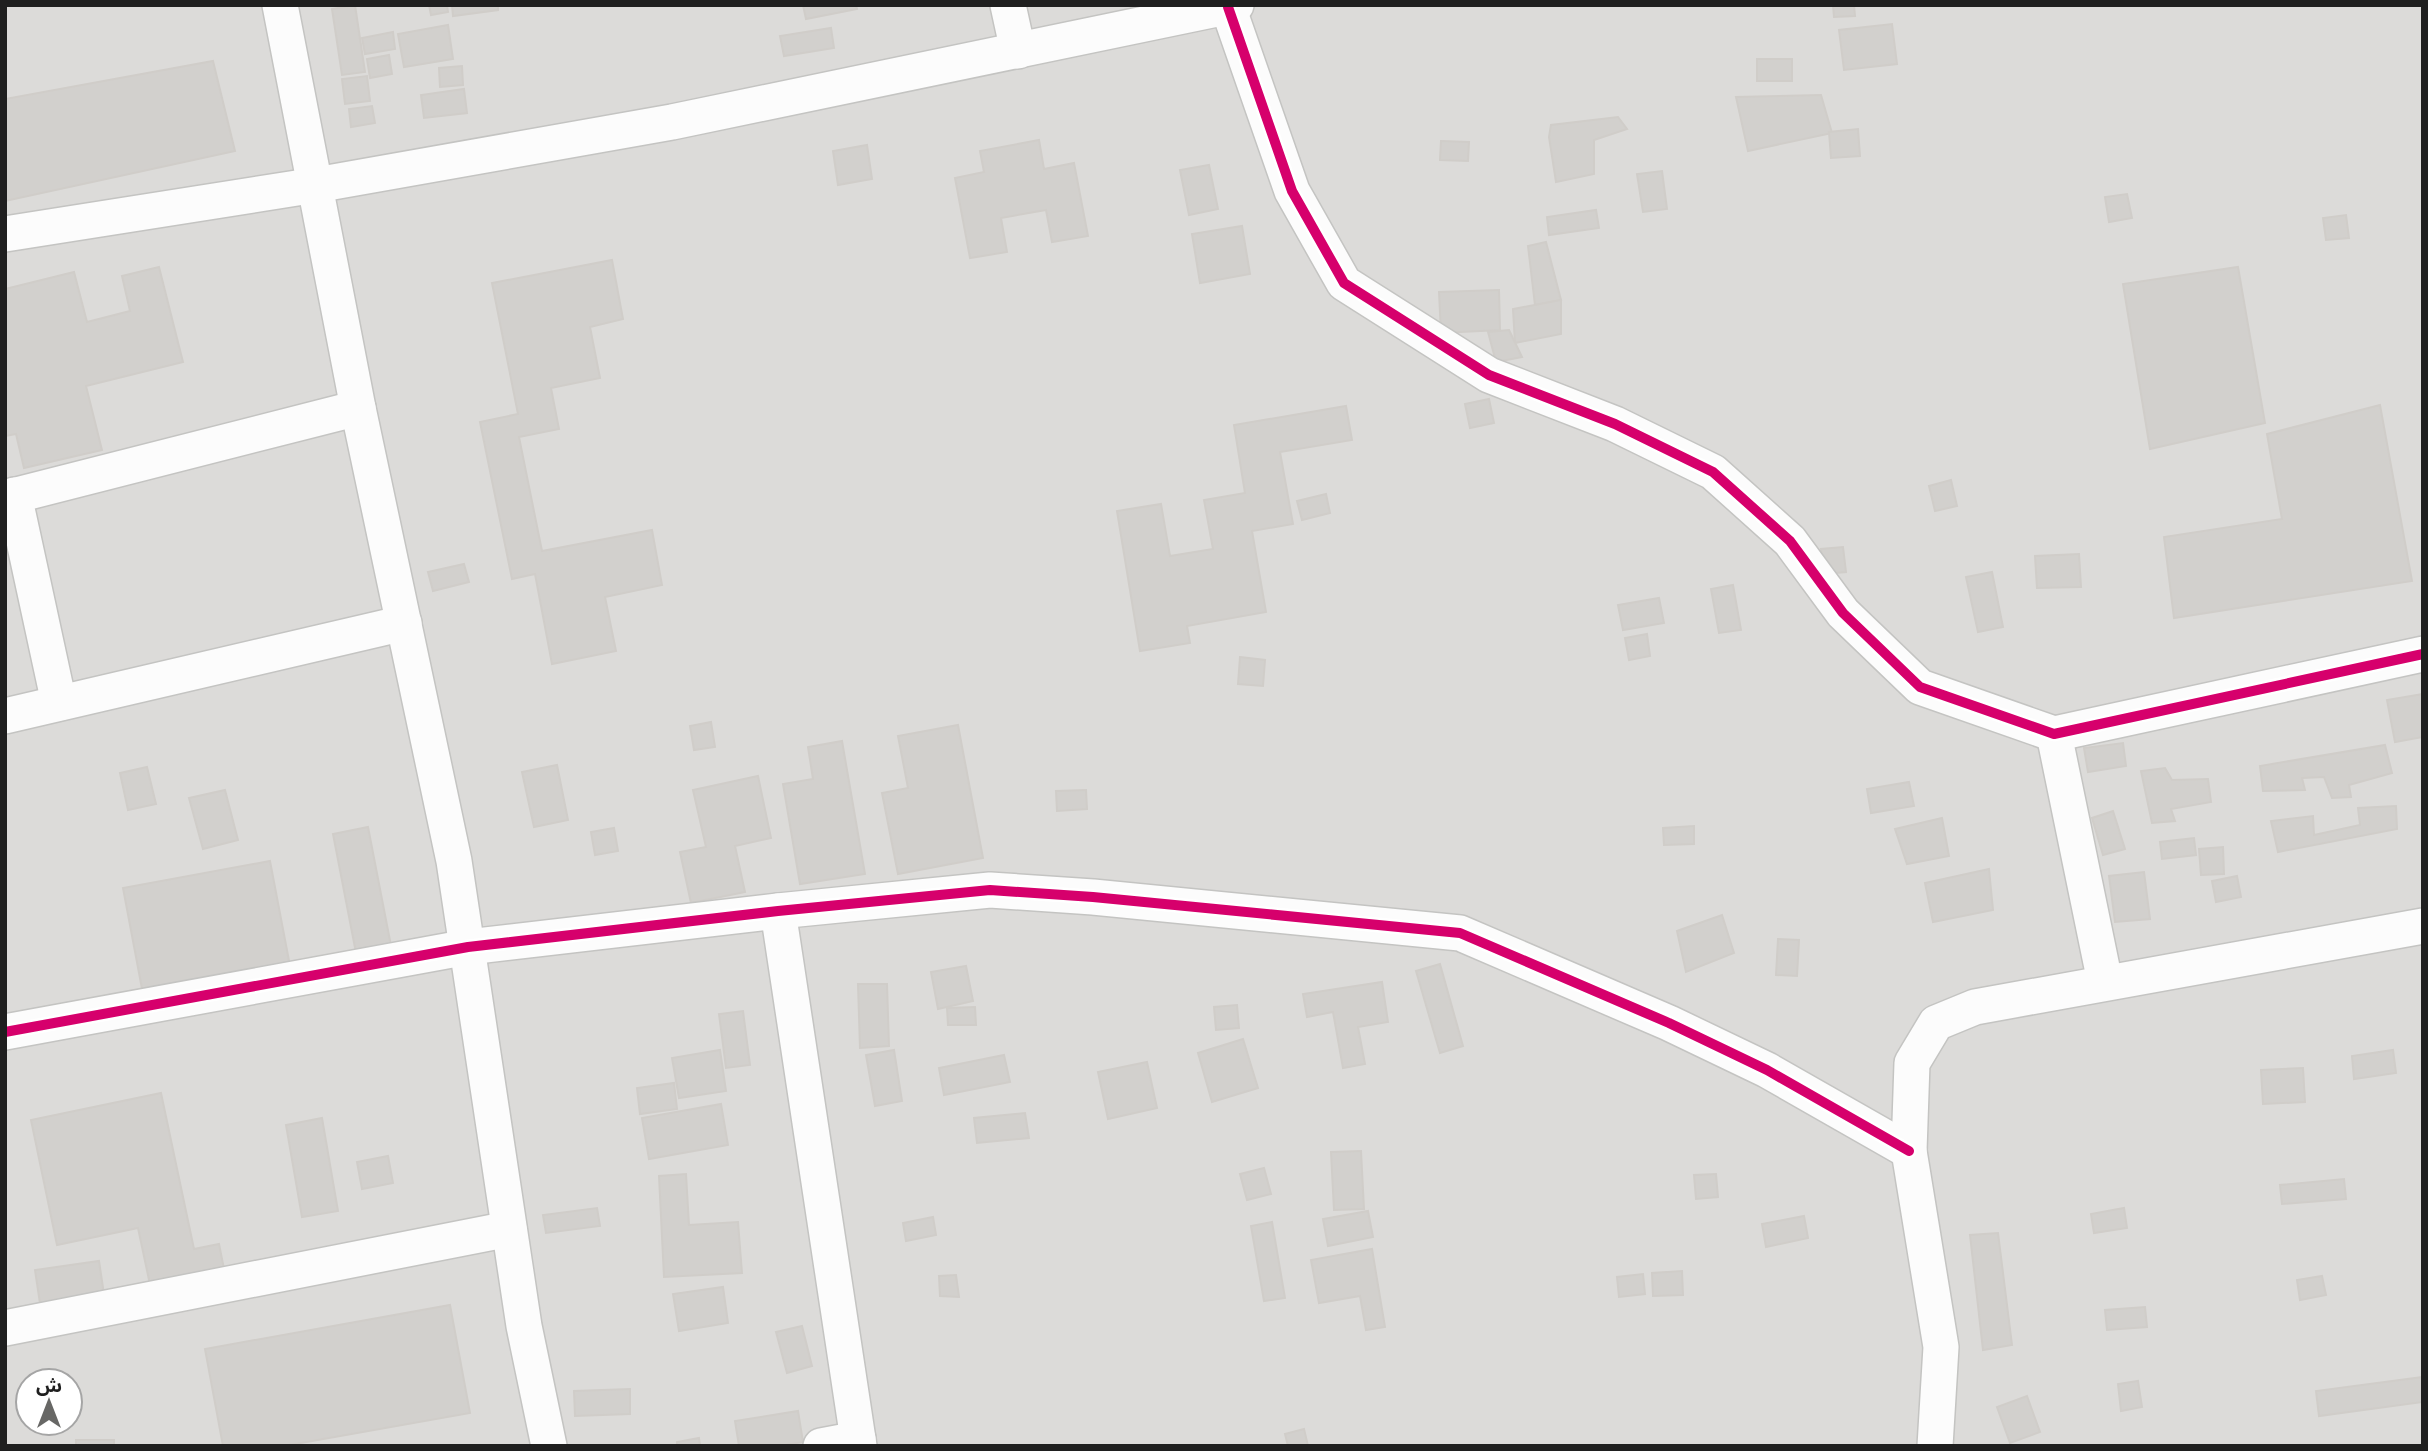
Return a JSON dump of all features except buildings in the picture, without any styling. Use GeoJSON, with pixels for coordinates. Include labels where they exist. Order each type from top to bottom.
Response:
{"type":"FeatureCollection","features":[{"type":"Feature","properties":{"kind":"street"},"geometry":{"type":"LineString","coordinates":[[280,5],[358,408],[454,861],[524,1326],[549,1446]]}},
{"type":"Feature","properties":{"kind":"street"},"geometry":{"type":"LineString","coordinates":[[1008,5],[1018,51]]}},
{"type":"Feature","properties":{"kind":"street"},"geometry":{"type":"LineString","coordinates":[[5,234],[316,185],[673,122],[1232,6],[1292,191],[1344,284],[1489,375],[1615,424],[1713,472],[1790,541],[1843,613],[1920,687],[2054,734],[2423,654]]}},
{"type":"Feature","properties":{"kind":"street"},"geometry":{"type":"LineString","coordinates":[[60,703],[10,497],[358,408]]}},
{"type":"Feature","properties":{"kind":"street"},"geometry":{"type":"LineString","coordinates":[[5,716],[404,623]]}},
{"type":"Feature","properties":{"kind":"street"},"geometry":{"type":"LineString","coordinates":[[2054,734],[2105,982]]}},
{"type":"Feature","properties":{"kind":"street"},"geometry":{"type":"LineString","coordinates":[[5,1032],[468,947],[778,911],[990,890],[1107,898],[1460,933],[1669,1023],[1767,1070],[1909,1151]]}},
{"type":"Feature","properties":{"kind":"street"},"geometry":{"type":"LineString","coordinates":[[778,911],[858,1443],[821,1446]]}},
{"type":"Feature","properties":{"kind":"street"},"geometry":{"type":"LineString","coordinates":[[1935,1446],[1941,1347],[1909,1151],[1912,1063],[1936,1023],[1975,1007],[2423,926]]}},
{"type":"Feature","properties":{"kind":"street"},"geometry":{"type":"LineString","coordinates":[[5,1328],[509,1230]]}},
{"type":"Feature","properties":{"kind":"shaded area"},"geometry":{"type":"Polygon","coordinates":[[[5,5],[2423,5],[2423,1446],[5,1446],[5,5]]]}},
{"type":"Feature","properties":{"kind":"cycle path"},"geometry":{"type":"LineString","coordinates":[[1228,7],[1292,191],[1344,283],[1489,375],[1615,424],[1713,472],[1790,541],[1843,613],[1920,687],[2054,734],[2423,654]]}},
{"type":"Feature","properties":{"kind":"cycle path"},"geometry":{"type":"LineString","coordinates":[[5,1032],[468,947],[778,911],[990,890],[1093,897],[1460,933],[1669,1023],[1767,1070],[1909,1151]]}}]}
